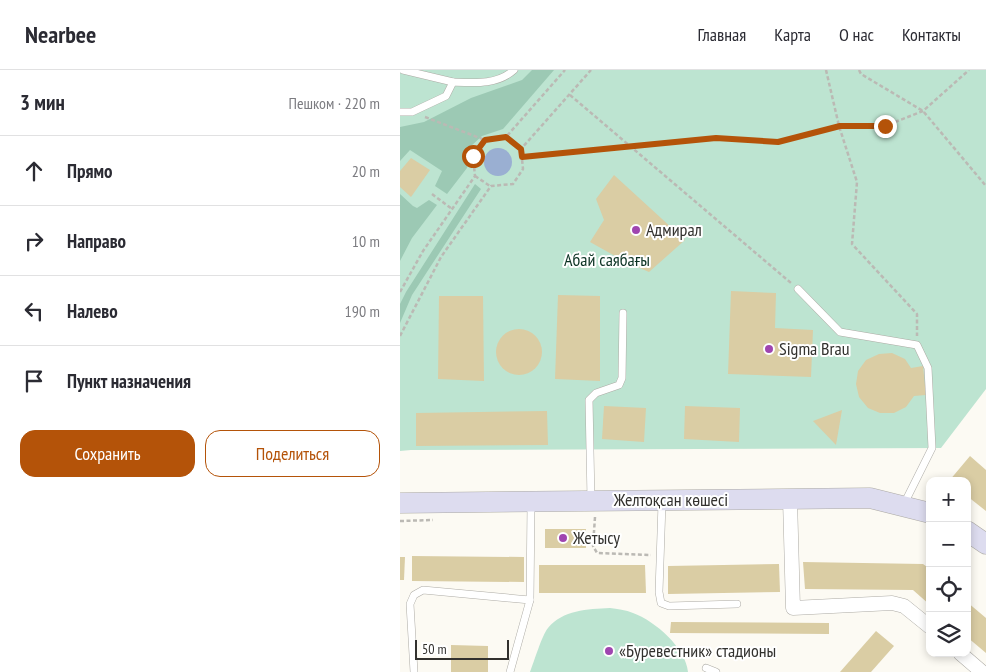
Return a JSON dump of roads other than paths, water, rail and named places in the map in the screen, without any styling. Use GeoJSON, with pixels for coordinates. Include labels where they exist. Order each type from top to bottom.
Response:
{"type":"FeatureCollection","features":[{"type":"Feature","properties":{"kind":"main road","name":"Желтоқсан көшесі"},"geometry":{"type":"LineString","coordinates":[[403,501],[531,501],[593,509],[662,500],[870,498],[926,512]]}},
{"type":"Feature","properties":{"kind":"main road"},"geometry":{"type":"LineString","coordinates":[[971,534],[986,544]]}},
{"type":"Feature","properties":{"kind":"street"},"geometry":{"type":"LineString","coordinates":[[790,499],[793,608],[892,603],[904,606],[926,623]]}},
{"type":"Feature","properties":{"kind":"street"},"geometry":{"type":"LineString","coordinates":[[965,657],[982,672]]}},
{"type":"Feature","properties":{"kind":"lane"},"geometry":{"type":"LineString","coordinates":[[403,70],[453,82],[496,80],[507,76],[514,70]]}},
{"type":"Feature","properties":{"kind":"lane"},"geometry":{"type":"LineString","coordinates":[[400,112],[412,112],[446,96],[453,82]]}},
{"type":"Feature","properties":{"kind":"lane"},"geometry":{"type":"LineString","coordinates":[[798,289],[840,332],[918,346],[928,368],[932,448],[902,506]]}},
{"type":"Feature","properties":{"kind":"lane"},"geometry":{"type":"LineString","coordinates":[[593,509],[589,400],[596,393],[619,385],[622,378],[623,313]]}},
{"type":"Feature","properties":{"kind":"lane"},"geometry":{"type":"LineString","coordinates":[[662,500],[659,592],[661,603],[669,606],[737,604]]}},
{"type":"Feature","properties":{"kind":"lane"},"geometry":{"type":"LineString","coordinates":[[510,672],[530,600],[531,501]]}},
{"type":"Feature","properties":{"kind":"lane"},"geometry":{"type":"LineString","coordinates":[[414,672],[410,604],[414,595],[423,590],[530,600]]}},
{"type":"Feature","properties":{"kind":"lane"},"geometry":{"type":"LineString","coordinates":[[706,668],[716,672]]}},
{"type":"Feature","properties":{"kind":"water"},"geometry":{"type":"Polygon","coordinates":[[[498,148],[508,152],[512,162],[508,172],[498,176],[488,172],[484,162],[488,152],[498,148]]]}},
{"type":"Feature","properties":{"kind":"place","name":"Адмирал"},"geometry":{"type":"Point","coordinates":[636,230]}},
{"type":"Feature","properties":{"kind":"place","name":"Sigma Brau"},"geometry":{"type":"Point","coordinates":[769,349]}},
{"type":"Feature","properties":{"kind":"place","name":"Жетысу"},"geometry":{"type":"Point","coordinates":[563,538]}},
{"type":"Feature","properties":{"kind":"place","name":"«Буревестник» стадионы"},"geometry":{"type":"Point","coordinates":[609,651]}},
{"type":"Feature","properties":{"kind":"park label","name":"Абай саябағы"},"geometry":{"type":"Point","coordinates":[607,260]}}]}
